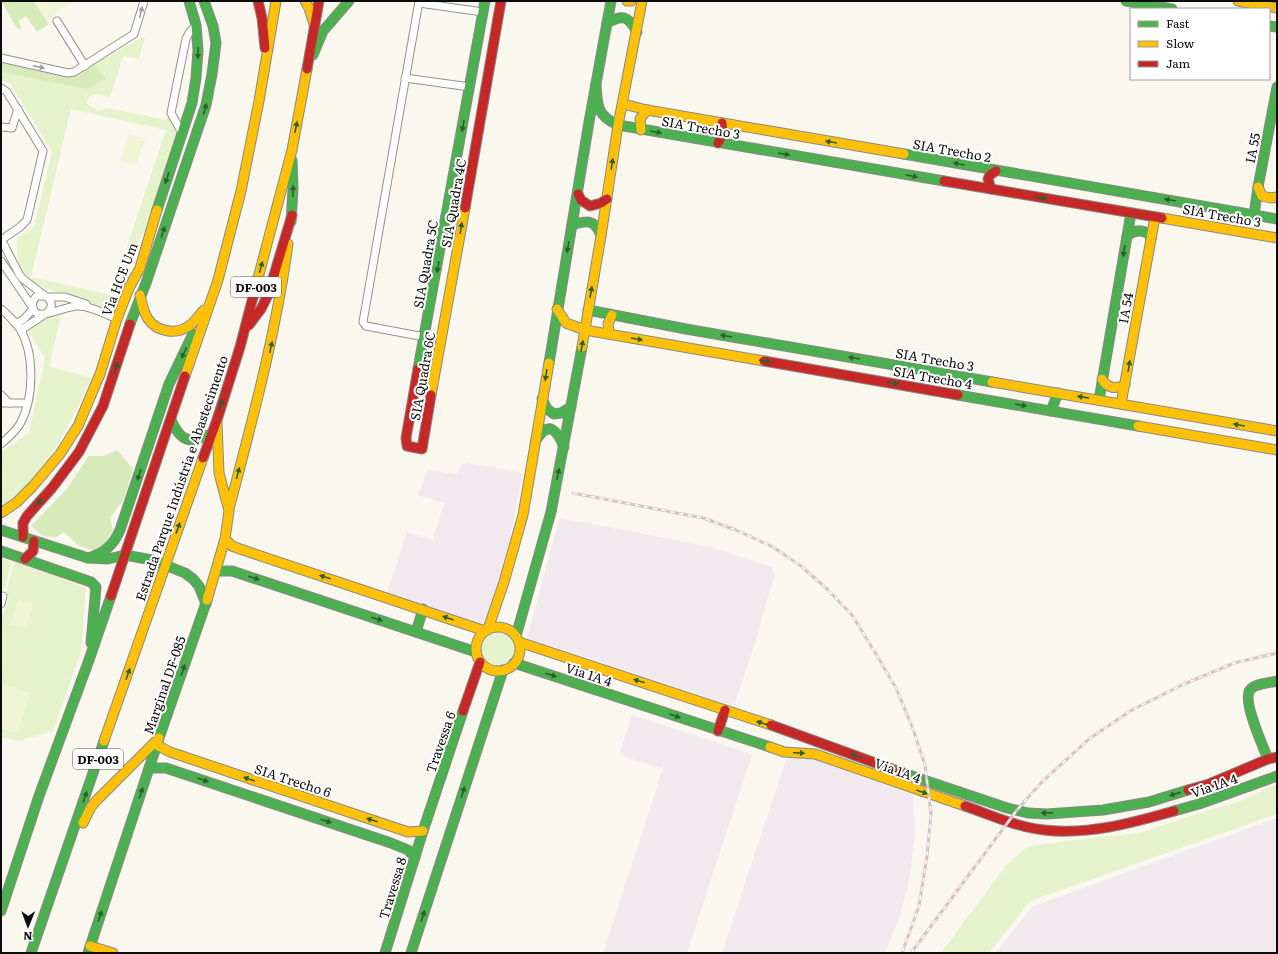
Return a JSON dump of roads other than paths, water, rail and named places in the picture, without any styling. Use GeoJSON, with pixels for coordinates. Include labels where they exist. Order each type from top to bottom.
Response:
{"type":"FeatureCollection","features":[{"type":"Feature","properties":{"kind":"main road","name":"Via HCE Um"},"geometry":{"type":"LineString","coordinates":[[1,513],[17,502],[33,486],[60,454],[78,426],[100,374],[118,316],[129,288],[140,268],[147,241],[192,103],[198,50],[196,25],[189,1]]}},
{"type":"Feature","properties":{"kind":"main road"},"geometry":{"type":"LineString","coordinates":[[23,537],[23,523],[27,516],[52,488],[79,452],[96,421],[112,382],[132,318],[204,114],[211,87],[215,36],[204,1]]}},
{"type":"Feature","properties":{"kind":"main road"},"geometry":{"type":"LineString","coordinates":[[258,1],[262,18],[266,57]]}},
{"type":"Feature","properties":{"kind":"main road","name":"DF-003"},"geometry":{"type":"LineString","coordinates":[[1,911],[39,796],[89,660],[218,280],[241,191],[259,101],[276,1]]}},
{"type":"Feature","properties":{"kind":"main road"},"geometry":{"type":"LineString","coordinates":[[274,13],[286,1]]}},
{"type":"Feature","properties":{"kind":"main road"},"geometry":{"type":"LineString","coordinates":[[305,1],[315,26]]}},
{"type":"Feature","properties":{"kind":"main road","name":"Estrada Parque Indústria e Abastecimento"},"geometry":{"type":"LineString","coordinates":[[31,953],[216,420],[244,332],[292,150],[319,1]]}},
{"type":"Feature","properties":{"kind":"main road"},"geometry":{"type":"LineString","coordinates":[[307,67],[323,31],[349,1]]}},
{"type":"Feature","properties":{"kind":"main road","name":"SIA Quadra 5C"},"geometry":{"type":"LineString","coordinates":[[422,449],[407,446],[406,438],[485,1]]}},
{"type":"Feature","properties":{"kind":"main road","name":"SIA Quadra 4C"},"geometry":{"type":"LineString","coordinates":[[448,308],[501,1]]}},
{"type":"Feature","properties":{"kind":"main road"},"geometry":{"type":"LineString","coordinates":[[225,539],[232,546],[240,549],[486,630],[495,627],[510,631],[517,639],[520,650],[514,663],[503,670],[490,669],[480,662],[476,652],[478,640],[486,630],[504,582],[523,515],[557,309],[611,1]]}},
{"type":"Feature","properties":{"kind":"main road"},"geometry":{"type":"LineString","coordinates":[[517,639],[551,512],[564,447],[601,236],[618,125],[642,1]]}},
{"type":"Feature","properties":{"kind":"main road"},"geometry":{"type":"LineString","coordinates":[[1126,1],[1166,8]]}},
{"type":"Feature","properties":{"kind":"main road"},"geometry":{"type":"LineString","coordinates":[[1238,1],[1277,8]]}},
{"type":"Feature","properties":{"kind":"main road"},"geometry":{"type":"LineString","coordinates":[[608,22],[616,17],[625,17],[632,22],[637,32]]}},
{"type":"Feature","properties":{"kind":"main road"},"geometry":{"type":"LineString","coordinates":[[479,34],[486,32],[490,33],[494,38]]}},
{"type":"Feature","properties":{"kind":"main road"},"geometry":{"type":"LineString","coordinates":[[596,84],[600,112],[604,118],[618,125]]}},
{"type":"Feature","properties":{"kind":"main road","name":"IA 55"},"geometry":{"type":"LineString","coordinates":[[1254,215],[1258,187],[1274,123],[1277,87]]}},
{"type":"Feature","properties":{"kind":"main road","name":"SIA Trecho 2"},"geometry":{"type":"LineString","coordinates":[[623,104],[722,124],[1277,219]]}},
{"type":"Feature","properties":{"kind":"main road"},"geometry":{"type":"LineString","coordinates":[[641,130],[639,118],[641,114],[647,110]]}},
{"type":"Feature","properties":{"kind":"main road"},"geometry":{"type":"LineString","coordinates":[[718,143],[724,134],[722,124]]}},
{"type":"Feature","properties":{"kind":"main road","name":"SIA Trecho 3"},"geometry":{"type":"LineString","coordinates":[[618,125],[1277,238]]}},
{"type":"Feature","properties":{"kind":"main road"},"geometry":{"type":"LineString","coordinates":[[229,511],[273,337],[288,249],[292,215],[292,150]]}},
{"type":"Feature","properties":{"kind":"main road"},"geometry":{"type":"LineString","coordinates":[[972,186],[977,182],[979,177],[977,167]]}},
{"type":"Feature","properties":{"kind":"main road"},"geometry":{"type":"LineString","coordinates":[[991,190],[988,179],[990,175],[996,171]]}},
{"type":"Feature","properties":{"kind":"main road"},"geometry":{"type":"LineString","coordinates":[[455,172],[458,176],[463,178],[471,175]]}},
{"type":"Feature","properties":{"kind":"main road"},"geometry":{"type":"LineString","coordinates":[[452,190],[460,187],[465,188],[467,191]]}},
{"type":"Feature","properties":{"kind":"main road"},"geometry":{"type":"LineString","coordinates":[[1258,187],[1262,196],[1271,198],[1277,197]]}},
{"type":"Feature","properties":{"kind":"main road"},"geometry":{"type":"LineString","coordinates":[[578,194],[581,200],[590,206],[601,203],[606,199]]}},
{"type":"Feature","properties":{"kind":"main road"},"geometry":{"type":"LineString","coordinates":[[1229,230],[1236,221],[1237,217],[1234,212]]}},
{"type":"Feature","properties":{"kind":"main road","name":"IA 54"},"geometry":{"type":"LineString","coordinates":[[1099,400],[1131,213]]}},
{"type":"Feature","properties":{"kind":"main road"},"geometry":{"type":"LineString","coordinates":[[244,332],[261,309],[268,295],[292,215]]}},
{"type":"Feature","properties":{"kind":"main road","name":"IA 54"},"geometry":{"type":"LineString","coordinates":[[1121,404],[1155,217]]}},
{"type":"Feature","properties":{"kind":"main road"},"geometry":{"type":"LineString","coordinates":[[572,225],[586,221],[592,222],[596,225],[601,236]]}},
{"type":"Feature","properties":{"kind":"main road"},"geometry":{"type":"LineString","coordinates":[[1127,236],[1135,230],[1149,234],[1151,239]]}},
{"type":"Feature","properties":{"kind":"main road"},"geometry":{"type":"LineString","coordinates":[[147,241],[148,248],[157,250]]}},
{"type":"Feature","properties":{"kind":"main road"},"geometry":{"type":"LineString","coordinates":[[88,558],[102,554],[115,542],[169,384],[218,280]]}},
{"type":"Feature","properties":{"kind":"main road"},"geometry":{"type":"LineString","coordinates":[[129,288],[137,288],[145,314],[151,323],[159,329],[172,332],[186,328],[204,310]]}},
{"type":"Feature","properties":{"kind":"main road","name":"SIA Quadra 6C"},"geometry":{"type":"LineString","coordinates":[[422,449],[448,308]]}},
{"type":"Feature","properties":{"kind":"main road","name":"SIA Trecho 4"},"geometry":{"type":"LineString","coordinates":[[557,309],[566,323],[584,330],[1277,450]]}},
{"type":"Feature","properties":{"kind":"main road","name":"SIA Trecho 3"},"geometry":{"type":"LineString","coordinates":[[588,310],[686,329],[1277,431]]}},
{"type":"Feature","properties":{"kind":"main road"},"geometry":{"type":"LineString","coordinates":[[609,334],[608,324],[612,315]]}},
{"type":"Feature","properties":{"kind":"main road"},"geometry":{"type":"LineString","coordinates":[[680,347],[686,340],[686,329]]}},
{"type":"Feature","properties":{"kind":"main road"},"geometry":{"type":"LineString","coordinates":[[421,356],[429,362],[438,360]]}},
{"type":"Feature","properties":{"kind":"main road"},"geometry":{"type":"LineString","coordinates":[[419,370],[428,370],[436,375]]}},
{"type":"Feature","properties":{"kind":"main road"},"geometry":{"type":"LineString","coordinates":[[936,390],[942,383],[940,373]]}},
{"type":"Feature","properties":{"kind":"main road"},"geometry":{"type":"LineString","coordinates":[[100,374],[101,381],[104,384],[112,382]]}},
{"type":"Feature","properties":{"kind":"main road"},"geometry":{"type":"LineString","coordinates":[[953,393],[952,385],[957,376]]}},
{"type":"Feature","properties":{"kind":"main road"},"geometry":{"type":"LineString","coordinates":[[1102,379],[1103,383],[1111,387],[1117,388],[1125,385]]}},
{"type":"Feature","properties":{"kind":"main road"},"geometry":{"type":"LineString","coordinates":[[92,391],[98,391],[102,395],[96,421]]}},
{"type":"Feature","properties":{"kind":"main road"},"geometry":{"type":"LineString","coordinates":[[1051,411],[1058,393]]}},
{"type":"Feature","properties":{"kind":"main road"},"geometry":{"type":"LineString","coordinates":[[542,399],[547,410],[555,414],[560,414],[571,407]]}},
{"type":"Feature","properties":{"kind":"main road"},"geometry":{"type":"LineString","coordinates":[[1150,428],[1147,425],[1146,418],[1147,415],[1153,410]]}},
{"type":"Feature","properties":{"kind":"main road"},"geometry":{"type":"LineString","coordinates":[[171,420],[178,435],[185,440],[193,441],[211,434]]}},
{"type":"Feature","properties":{"kind":"main road","name":"Marginal DF-085"},"geometry":{"type":"LineString","coordinates":[[89,949],[158,741],[206,604],[225,539],[229,511],[219,472],[216,420]]}},
{"type":"Feature","properties":{"kind":"main road"},"geometry":{"type":"LineString","coordinates":[[535,442],[540,432],[549,428],[558,434],[564,447]]}},
{"type":"Feature","properties":{"kind":"main road"},"geometry":{"type":"LineString","coordinates":[[1264,447],[1268,444],[1269,439],[1266,430]]}},
{"type":"Feature","properties":{"kind":"main road"},"geometry":{"type":"LineString","coordinates":[[1,530],[88,558],[104,559],[125,555],[138,556],[165,565],[193,579],[199,586],[206,604]]}},
{"type":"Feature","properties":{"kind":"main road"},"geometry":{"type":"LineString","coordinates":[[26,559],[33,551],[34,541]]}},
{"type":"Feature","properties":{"kind":"main road"},"geometry":{"type":"LineString","coordinates":[[1,551],[94,584],[96,591],[89,660]]}},
{"type":"Feature","properties":{"kind":"main road"},"geometry":{"type":"LineString","coordinates":[[216,571],[232,571],[476,652]]}},
{"type":"Feature","properties":{"kind":"main road"},"geometry":{"type":"LineString","coordinates":[[416,632],[423,609]]}},
{"type":"Feature","properties":{"kind":"main road","name":"Via 1A 4"},"geometry":{"type":"LineString","coordinates":[[517,639],[725,710],[927,782],[1007,808],[1028,813],[1047,814],[1103,810],[1149,802],[1209,784],[1273,758]]}},
{"type":"Feature","properties":{"kind":"main road","name":"Travessa 6"},"geometry":{"type":"LineString","coordinates":[[423,831],[480,662]]}},
{"type":"Feature","properties":{"kind":"main road","name":"Via 1A 4"},"geometry":{"type":"LineString","coordinates":[[514,663],[784,752],[815,754],[1016,824],[1044,830],[1085,831],[1134,822],[1199,804],[1277,776]]}},
{"type":"Feature","properties":{"kind":"main road"},"geometry":{"type":"LineString","coordinates":[[411,953],[503,670]]}},
{"type":"Feature","properties":{"kind":"main road"},"geometry":{"type":"LineString","coordinates":[[1273,758],[1250,712],[1248,694],[1250,690],[1256,686],[1277,681]]}},
{"type":"Feature","properties":{"kind":"main road"},"geometry":{"type":"LineString","coordinates":[[718,730],[725,710]]}},
{"type":"Feature","properties":{"kind":"main road"},"geometry":{"type":"LineString","coordinates":[[51,896],[91,807],[110,786],[158,741]]}},
{"type":"Feature","properties":{"kind":"main road","name":"SIA Trecho 6"},"geometry":{"type":"LineString","coordinates":[[158,741],[170,752],[271,787],[408,832],[423,831]]}},
{"type":"Feature","properties":{"kind":"main road"},"geometry":{"type":"LineString","coordinates":[[166,768],[166,760],[170,752]]}},
{"type":"Feature","properties":{"kind":"main road"},"geometry":{"type":"LineString","coordinates":[[149,768],[166,768],[391,842],[408,850],[415,857]]}},
{"type":"Feature","properties":{"kind":"main road"},"geometry":{"type":"LineString","coordinates":[[1209,784],[1210,794],[1214,799]]}},
{"type":"Feature","properties":{"kind":"main road"},"geometry":{"type":"LineString","coordinates":[[268,802],[274,797],[274,792],[271,787]]}},
{"type":"Feature","properties":{"kind":"main road"},"geometry":{"type":"LineString","coordinates":[[1194,788],[1200,794],[1199,804]]}},
{"type":"Feature","properties":{"kind":"main road"},"geometry":{"type":"LineString","coordinates":[[285,808],[282,804],[283,797],[290,793]]}},
{"type":"Feature","properties":{"kind":"main road"},"geometry":{"type":"LineString","coordinates":[[391,842],[396,839],[397,828]]}},
{"type":"Feature","properties":{"kind":"main road","name":"Travessa 8"},"geometry":{"type":"LineString","coordinates":[[385,953],[423,831]]}},
{"type":"Feature","properties":{"kind":"main road"},"geometry":{"type":"LineString","coordinates":[[89,949],[113,953]]}},
{"type":"Feature","properties":{"kind":"street"},"geometry":{"type":"LineString","coordinates":[[1,58],[68,73],[74,72],[134,34],[144,1]]}},
{"type":"Feature","properties":{"kind":"street"},"geometry":{"type":"LineString","coordinates":[[425,337],[364,325],[363,322],[405,78],[419,2],[483,12]]}},
{"type":"Feature","properties":{"kind":"street"},"geometry":{"type":"LineString","coordinates":[[57,21],[85,66]]}},
{"type":"Feature","properties":{"kind":"street"},"geometry":{"type":"LineString","coordinates":[[182,133],[171,113],[186,39],[196,25]]}},
{"type":"Feature","properties":{"kind":"street"},"geometry":{"type":"LineString","coordinates":[[405,78],[470,87]]}},
{"type":"Feature","properties":{"kind":"street"},"geometry":{"type":"LineString","coordinates":[[1,88],[7,92],[18,109],[41,147],[42,155],[27,220],[20,227],[1,240],[23,279],[46,296],[52,305],[46,313],[21,330]]}},
{"type":"Feature","properties":{"kind":"street"},"geometry":{"type":"LineString","coordinates":[[1,126],[12,128],[18,109]]}},
{"type":"Feature","properties":{"kind":"street"},"geometry":{"type":"LineString","coordinates":[[13,263],[3,264],[38,314],[65,307],[79,306],[118,316]]}},
{"type":"Feature","properties":{"kind":"street"},"geometry":{"type":"LineString","coordinates":[[16,324],[24,319],[33,308],[32,303],[35,298],[40,295],[65,297],[118,316]]}},
{"type":"Feature","properties":{"kind":"street"},"geometry":{"type":"LineString","coordinates":[[1,309],[21,330],[29,354],[31,372],[31,390],[20,423],[10,436],[1,444]]}},
{"type":"Feature","properties":{"kind":"street"},"geometry":{"type":"LineString","coordinates":[[1,395],[5,403],[27,403]]}},
{"type":"Feature","properties":{"kind":"railway"},"geometry":{"type":"LineString","coordinates":[[573,493],[703,518],[736,530],[773,547],[801,566],[826,588],[852,615],[896,688],[913,729],[925,765],[931,814],[927,856],[919,906],[902,953]]}},
{"type":"Feature","properties":{"kind":"railway"},"geometry":{"type":"LineString","coordinates":[[911,953],[1017,810],[1042,782],[1089,739],[1132,710],[1182,685],[1234,663],[1277,653]]}}]}
